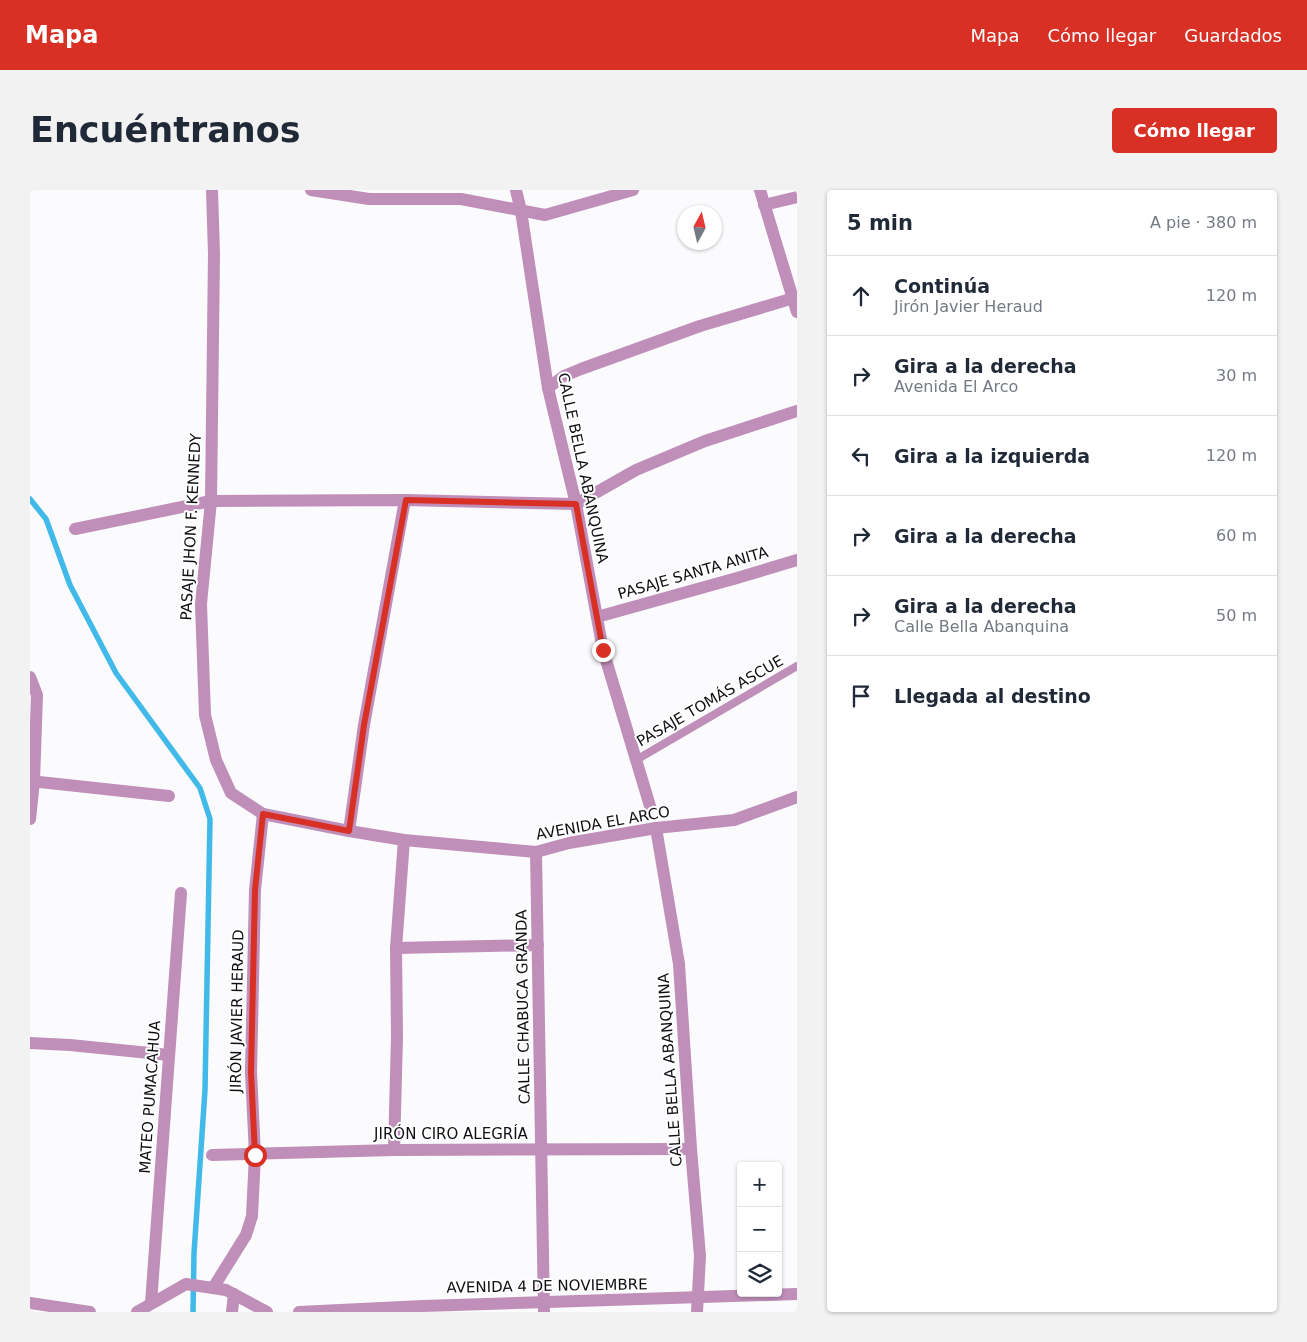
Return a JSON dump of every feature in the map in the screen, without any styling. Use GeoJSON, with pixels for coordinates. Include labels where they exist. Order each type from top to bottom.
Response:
{"type":"FeatureCollection","features":[{"type":"Feature","properties":{"kind":"street","name":"PASAJE JHON F. KENNEDY"},"geometry":{"type":"LineString","coordinates":[[212,190],[214,254],[211,501],[200,604],[205,715],[216,760],[231,793],[263,814]]}},
{"type":"Feature","properties":{"kind":"street"},"geometry":{"type":"LineString","coordinates":[[311,190],[369,195],[462,199],[545,215],[634,190]]}},
{"type":"Feature","properties":{"kind":"street","name":"CALLE BELLA ABANQUINA"},"geometry":{"type":"LineString","coordinates":[[516,190],[521,211],[548,388],[576,504],[603,650],[650,806]]}},
{"type":"Feature","properties":{"kind":"street"},"geometry":{"type":"LineString","coordinates":[[760,190],[797,312]]}},
{"type":"Feature","properties":{"kind":"street"},"geometry":{"type":"LineString","coordinates":[[764,205],[797,196]]}},
{"type":"Feature","properties":{"kind":"street"},"geometry":{"type":"LineString","coordinates":[[548,388],[564,376],[581,369],[700,326],[794,298]]}},
{"type":"Feature","properties":{"kind":"street"},"geometry":{"type":"LineString","coordinates":[[75,529],[211,501],[406,500],[576,504],[636,470],[705,441],[797,411]]}},
{"type":"Feature","properties":{"kind":"street"},"geometry":{"type":"LineString","coordinates":[[349,831],[364,725],[406,500]]}},
{"type":"Feature","properties":{"kind":"street","name":"PASAJE SANTA ANITA"},"geometry":{"type":"LineString","coordinates":[[597,617],[797,560]]}},
{"type":"Feature","properties":{"kind":"street"},"geometry":{"type":"LineString","coordinates":[[30,677],[37,695],[30,819]]}},
{"type":"Feature","properties":{"kind":"street"},"geometry":{"type":"LineString","coordinates":[[32,781],[169,796]]}},
{"type":"Feature","properties":{"kind":"street","name":"AVENIDA EL ARCO"},"geometry":{"type":"LineString","coordinates":[[263,814],[404,840],[536,852],[569,843],[656,828],[734,820],[797,797]]}},
{"type":"Feature","properties":{"kind":"street","name":"JIRÓN JAVIER HERAUD"},"geometry":{"type":"LineString","coordinates":[[210,1288],[246,1235],[252,1216],[255,1155],[251,1072],[255,900],[263,814]]}},
{"type":"Feature","properties":{"kind":"street","name":"CALLE BELLA ABANQUINA"},"geometry":{"type":"LineString","coordinates":[[656,828],[679,964],[700,1256],[697,1312]]}},
{"type":"Feature","properties":{"kind":"street"},"geometry":{"type":"LineString","coordinates":[[394,1150],[397,1037],[396,948],[404,840]]}},
{"type":"Feature","properties":{"kind":"street","name":"CALLE CHABUCA GRANDA"},"geometry":{"type":"LineString","coordinates":[[536,852],[544,1307]]}},
{"type":"Feature","properties":{"kind":"street","name":"MATEO PUMACAHUA"},"geometry":{"type":"LineString","coordinates":[[152,1303],[181,892]]}},
{"type":"Feature","properties":{"kind":"street"},"geometry":{"type":"LineString","coordinates":[[396,948],[538,945]]}},
{"type":"Feature","properties":{"kind":"street"},"geometry":{"type":"LineString","coordinates":[[30,1043],[169,1055]]}},
{"type":"Feature","properties":{"kind":"street","name":"JIRÓN CIRO ALEGRÍA"},"geometry":{"type":"LineString","coordinates":[[212,1156],[324,1151],[691,1149]]}},
{"type":"Feature","properties":{"kind":"street"},"geometry":{"type":"LineString","coordinates":[[137,1312],[186,1284],[226,1290],[267,1312]]}},
{"type":"Feature","properties":{"kind":"street"},"geometry":{"type":"LineString","coordinates":[[232,1312],[234,1294]]}},
{"type":"Feature","properties":{"kind":"street","name":"AVENIDA 4 DE NOVIEMBRE"},"geometry":{"type":"LineString","coordinates":[[299,1312],[423,1306],[544,1307],[797,1294]]}},
{"type":"Feature","properties":{"kind":"street"},"geometry":{"type":"LineString","coordinates":[[30,1303],[90,1312]]}},
{"type":"Feature","properties":{"kind":"lane","name":"PASAJE TOMÁS ASCUE"},"geometry":{"type":"LineString","coordinates":[[636,760],[797,666]]}},
{"type":"Feature","properties":{"kind":"waterway"},"geometry":{"type":"LineString","coordinates":[[30,499],[46,519],[70,585],[116,673],[200,788],[210,819],[205,1090],[194,1253],[193,1312]]}},
{"type":"Feature","properties":{"kind":"route"},"geometry":{"type":"LineString","coordinates":[[255,1155],[251,1072],[255,890],[263,814],[349,831],[364,725],[406,500],[576,504],[603,650]]}}]}
